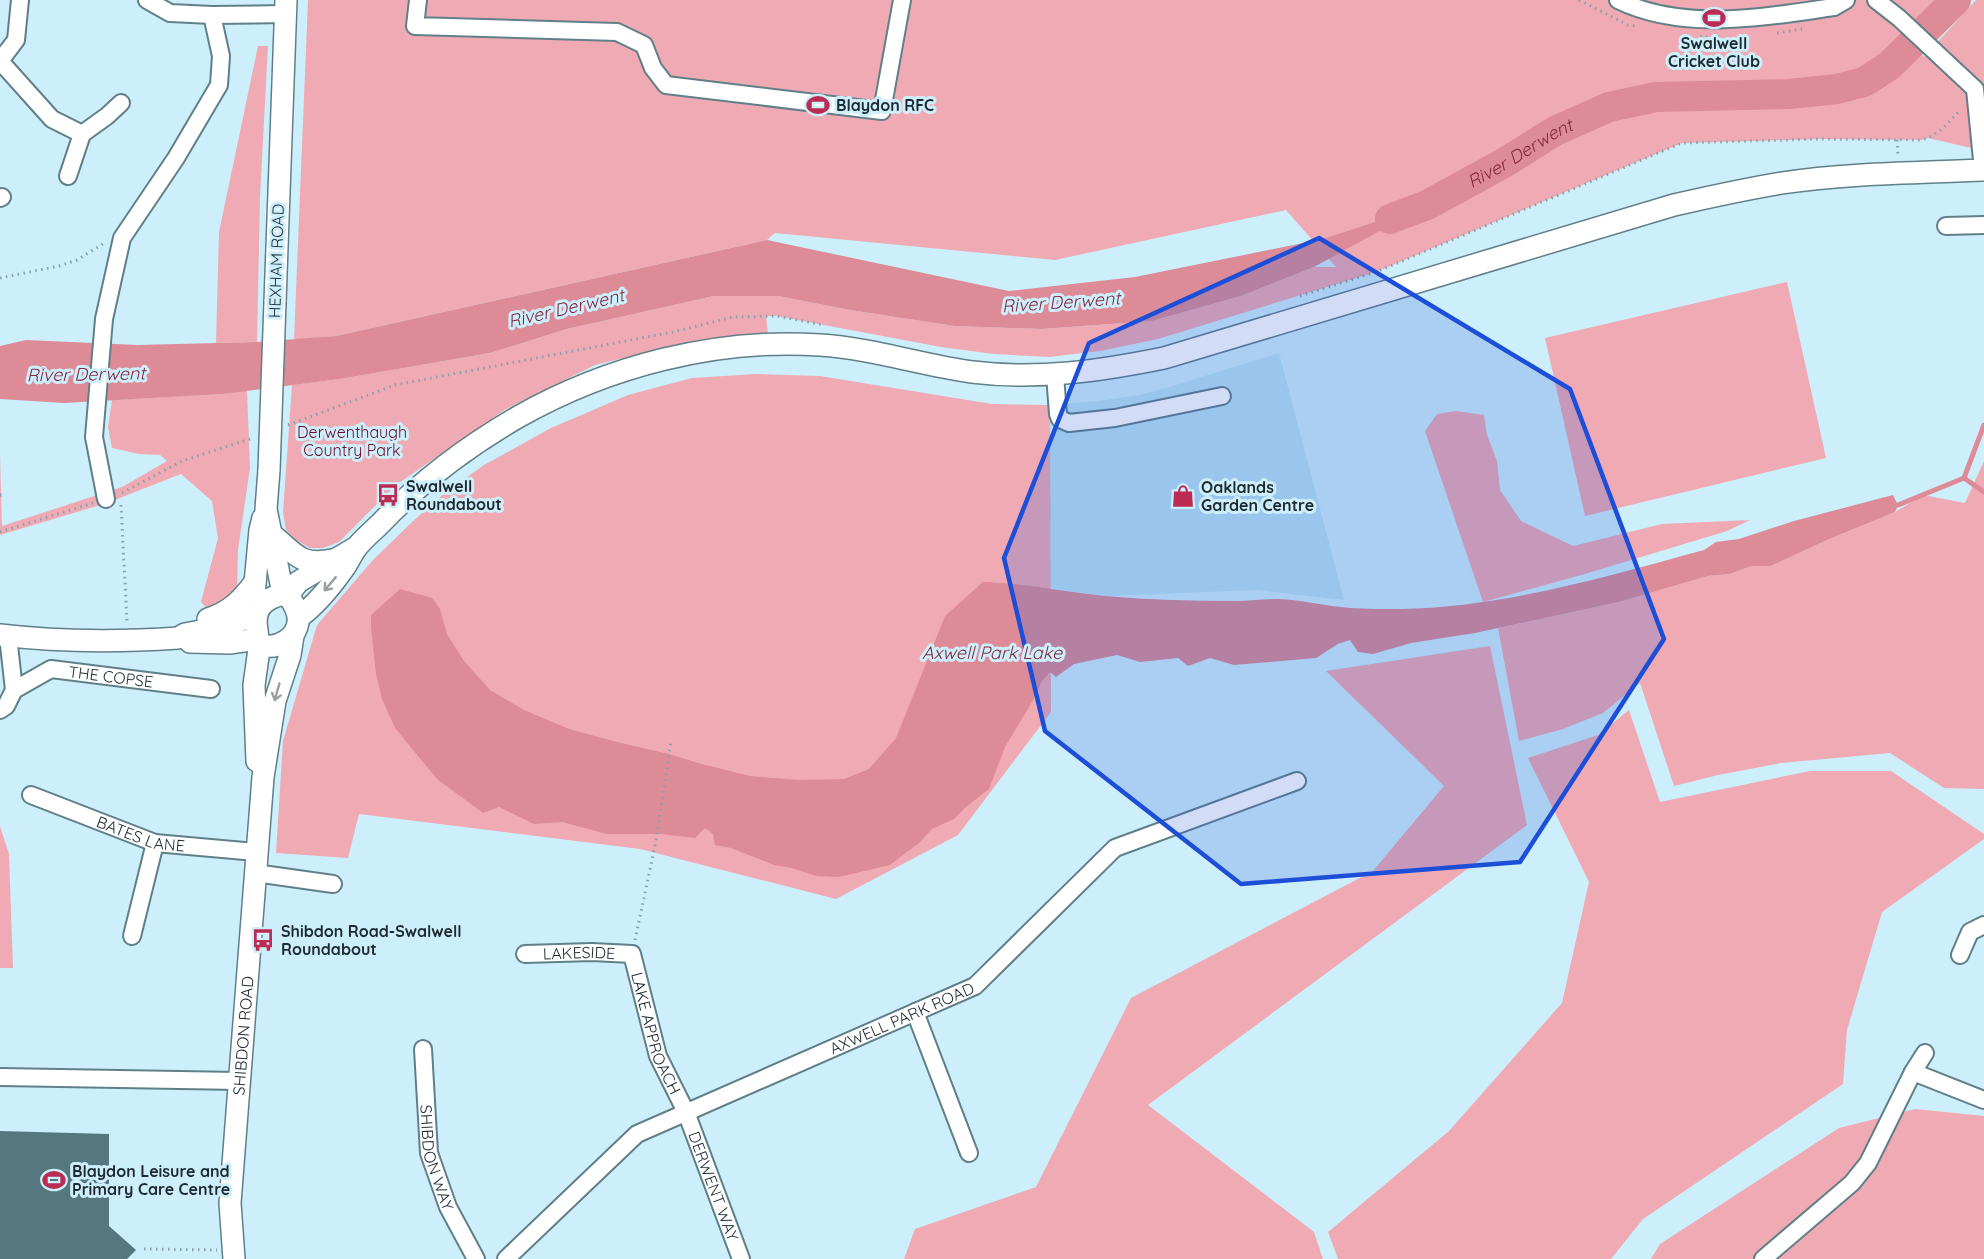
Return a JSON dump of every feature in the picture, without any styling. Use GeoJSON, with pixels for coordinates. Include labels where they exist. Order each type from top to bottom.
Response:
{"type":"FeatureCollection","features":[{"type":"Feature","properties":{"kind":"main road","name":"HEXHAM ROAD"},"geometry":{"type":"LineString","coordinates":[[257,612],[254,597],[255,582],[260,530],[266,509],[269,470],[286,7]]}},
{"type":"Feature","properties":{"kind":"main road"},"geometry":{"type":"LineString","coordinates":[[178,638],[186,642],[259,640],[269,646],[280,643],[345,567],[357,547],[423,483],[458,456],[495,431],[551,399],[605,376],[648,364],[726,348],[802,344],[845,348],[972,372],[1055,375],[1110,369],[1164,358],[1674,205],[1724,193],[1783,183],[1840,177],[1984,170]]}},
{"type":"Feature","properties":{"kind":"main road","name":"HEXHAM ROAD"},"geometry":{"type":"LineString","coordinates":[[266,509],[285,595]]}},
{"type":"Feature","properties":{"kind":"main road"},"geometry":{"type":"LineString","coordinates":[[271,534],[296,557],[304,561],[322,562],[335,559]]}},
{"type":"Feature","properties":{"kind":"main road"},"geometry":{"type":"LineString","coordinates":[[4,636],[134,641],[178,638],[185,634],[222,627],[257,612],[267,600],[285,595],[298,582],[357,547]]}},
{"type":"Feature","properties":{"kind":"main road"},"geometry":{"type":"LineString","coordinates":[[134,641],[154,630],[189,624],[223,614],[242,599],[255,582]]}},
{"type":"Feature","properties":{"kind":"main road"},"geometry":{"type":"LineString","coordinates":[[285,595],[297,609],[296,626]]}},
{"type":"Feature","properties":{"kind":"main road"},"geometry":{"type":"LineString","coordinates":[[257,612],[259,640]]}},
{"type":"Feature","properties":{"kind":"main road","name":"SHIBDON ROAD"},"geometry":{"type":"LineString","coordinates":[[234,1255],[230,1203],[263,777],[273,709],[290,655],[296,626]]}},
{"type":"Feature","properties":{"kind":"main road","name":"SHIBDON ROAD"},"geometry":{"type":"LineString","coordinates":[[259,640],[254,685],[257,760],[263,777]]}},
{"type":"Feature","properties":{"kind":"main road"},"geometry":{"type":"LineString","coordinates":[[233,642],[247,665],[254,685]]}},
{"type":"Feature","properties":{"kind":"street"},"geometry":{"type":"LineString","coordinates":[[20,0],[16,40],[0,61],[52,119],[82,134]]}},
{"type":"Feature","properties":{"kind":"street","name":"HEXHAM ROAD"},"geometry":{"type":"LineString","coordinates":[[147,0],[170,13],[212,15],[286,7]]}},
{"type":"Feature","properties":{"kind":"street"},"geometry":{"type":"LineString","coordinates":[[418,0],[415,26],[617,32],[644,45],[653,68],[666,85],[882,111],[902,0]]}},
{"type":"Feature","properties":{"kind":"street"},"geometry":{"type":"LineString","coordinates":[[1618,0],[1635,8],[1673,16],[1718,20],[1834,8],[1846,0]]}},
{"type":"Feature","properties":{"kind":"street"},"geometry":{"type":"LineString","coordinates":[[1876,0],[1899,18],[1975,89],[1981,108],[1984,170]]}},
{"type":"Feature","properties":{"kind":"street"},"geometry":{"type":"LineString","coordinates":[[114,502],[94,436],[104,319],[121,244],[219,85],[221,56],[212,15]]}},
{"type":"Feature","properties":{"kind":"street"},"geometry":{"type":"LineString","coordinates":[[68,176],[82,134],[121,103]]}},
{"type":"Feature","properties":{"kind":"street"},"geometry":{"type":"LineString","coordinates":[[1946,226],[1984,225]]}},
{"type":"Feature","properties":{"kind":"street"},"geometry":{"type":"LineString","coordinates":[[1055,375],[1058,414],[1060,419],[1069,423],[1144,413],[1222,396]]}},
{"type":"Feature","properties":{"kind":"street"},"geometry":{"type":"LineString","coordinates":[[4,636],[14,690]]}},
{"type":"Feature","properties":{"kind":"street","name":"THE COPSE"},"geometry":{"type":"LineString","coordinates":[[0,710],[6,706],[14,690],[51,669],[211,688]]}},
{"type":"Feature","properties":{"kind":"street","name":"AXWELL PARK ROAD"},"geometry":{"type":"LineString","coordinates":[[506,1259],[637,1134],[975,986],[1115,848],[1297,781]]}},
{"type":"Feature","properties":{"kind":"street","name":"BATES LANE"},"geometry":{"type":"LineString","coordinates":[[31,795],[155,843],[256,852]]}},
{"type":"Feature","properties":{"kind":"street"},"geometry":{"type":"LineString","coordinates":[[132,936],[155,843]]}},
{"type":"Feature","properties":{"kind":"street"},"geometry":{"type":"LineString","coordinates":[[255,873],[333,884]]}},
{"type":"Feature","properties":{"kind":"street"},"geometry":{"type":"LineString","coordinates":[[1960,955],[1970,932],[1984,925]]}},
{"type":"Feature","properties":{"kind":"street","name":"LAKESIDE"},"geometry":{"type":"LineString","coordinates":[[525,954],[592,952],[632,954]]}},
{"type":"Feature","properties":{"kind":"street","name":"LAKE APPROACH"},"geometry":{"type":"LineString","coordinates":[[632,954],[658,1056],[686,1112]]}},
{"type":"Feature","properties":{"kind":"street"},"geometry":{"type":"LineString","coordinates":[[915,1012],[969,1153]]}},
{"type":"Feature","properties":{"kind":"street","name":"SHIBDON WAY"},"geometry":{"type":"LineString","coordinates":[[423,1049],[429,1153],[448,1207],[476,1259]]}},
{"type":"Feature","properties":{"kind":"street"},"geometry":{"type":"LineString","coordinates":[[1763,1259],[1852,1183],[1868,1163],[1913,1072],[1925,1053]]}},
{"type":"Feature","properties":{"kind":"street"},"geometry":{"type":"LineString","coordinates":[[1913,1072],[1984,1100]]}},
{"type":"Feature","properties":{"kind":"street"},"geometry":{"type":"LineString","coordinates":[[0,1077],[239,1082]]}},
{"type":"Feature","properties":{"kind":"street","name":"DERWENT WAY"},"geometry":{"type":"LineString","coordinates":[[686,1112],[741,1259]]}},
{"type":"Feature","properties":{"kind":"path"},"geometry":{"type":"LineString","coordinates":[[1298,297],[1376,272],[1682,143],[1821,139],[1921,140],[1941,130],[1975,89]]}},
{"type":"Feature","properties":{"kind":"path"},"geometry":{"type":"LineString","coordinates":[[0,278],[77,260],[101,243],[121,244]]}},
{"type":"Feature","properties":{"kind":"path"},"geometry":{"type":"LineString","coordinates":[[279,429],[395,385],[673,332],[734,317],[776,316],[835,327]]}},
{"type":"Feature","properties":{"kind":"path"},"geometry":{"type":"LineString","coordinates":[[0,532],[114,502],[182,461],[258,437]]}},
{"type":"Feature","properties":{"kind":"path"},"geometry":{"type":"LineString","coordinates":[[114,502],[134,641]]}},
{"type":"Feature","properties":{"kind":"path"},"geometry":{"type":"LineString","coordinates":[[632,954],[656,841],[671,741]]}},
{"type":"Feature","properties":{"kind":"path"},"geometry":{"type":"LineString","coordinates":[[144,1249],[234,1255]]}},
{"type":"Feature","properties":{"kind":"highlighted area"},"geometry":{"type":"Polygon","coordinates":[[[1319,238],[1570,389],[1664,639],[1520,862],[1241,884],[1045,731],[1004,558],[1089,343],[1319,238]]]}},
{"type":"Feature","properties":{"kind":"shaded area","name":"Oaklands Garden Centre"},"geometry":{"type":"Polygon","coordinates":[[[1279,353],[1344,600],[1257,590],[1104,596],[1050,588],[1050,405],[1139,395],[1279,353]]]}},
{"type":"Feature","properties":{"kind":"green space","name":"Derwenthaugh Country Park"},"geometry":{"type":"Polygon","coordinates":[[[308,0],[1938,0],[1901,34],[1924,57],[1976,0],[1984,0],[1984,151],[1928,138],[1921,140],[1821,139],[1682,143],[1376,272],[1158,339],[1100,351],[1049,357],[994,354],[941,347],[766,316],[768,334],[676,345],[595,365],[506,409],[396,485],[339,542],[323,548],[310,548],[296,540],[286,530],[283,512],[292,385],[490,353],[567,329],[714,296],[778,296],[954,326],[1042,329],[1152,321],[1241,296],[1314,267],[1336,267],[1286,210],[1055,260],[775,233],[767,240],[336,336],[294,340],[308,0]]]}},
{"type":"Feature","properties":{"kind":"green space"},"geometry":{"type":"Polygon","coordinates":[[[258,46],[268,46],[260,197],[257,342],[216,343],[219,232],[258,46]]]}},
{"type":"Feature","properties":{"kind":"green space"},"geometry":{"type":"Polygon","coordinates":[[[1787,282],[1826,458],[1585,516],[1545,338],[1787,282]]]}},
{"type":"Feature","properties":{"kind":"green space"},"geometry":{"type":"Polygon","coordinates":[[[756,374],[820,376],[992,404],[1050,405],[1051,712],[958,835],[836,899],[640,849],[359,814],[348,858],[276,853],[283,741],[317,625],[373,560],[447,491],[484,465],[551,428],[628,395],[692,378],[756,374]]]}},
{"type":"Feature","properties":{"kind":"green space"},"geometry":{"type":"Polygon","coordinates":[[[247,390],[250,468],[238,550],[237,587],[233,595],[208,610],[201,602],[218,538],[212,501],[181,474],[107,503],[0,535],[0,454],[2,526],[122,487],[167,461],[160,455],[139,454],[112,448],[108,427],[112,400],[223,394],[247,390]]]}},
{"type":"Feature","properties":{"kind":"green space"},"geometry":{"type":"Polygon","coordinates":[[[1456,411],[1484,415],[1487,435],[1497,461],[1500,490],[1521,521],[1573,546],[1662,524],[1750,520],[1727,531],[1483,602],[1425,431],[1437,414],[1456,411]]]}},
{"type":"Feature","properties":{"kind":"green space"},"geometry":{"type":"Polygon","coordinates":[[[1984,461],[1984,789],[1944,788],[1890,753],[1781,763],[1674,786],[1640,683],[1603,713],[1563,729],[1519,741],[1498,628],[1619,602],[1708,576],[1730,574],[1752,566],[1771,566],[1895,512],[1923,495],[1965,503],[1984,461]]]}},
{"type":"Feature","properties":{"kind":"green space"},"geometry":{"type":"Polygon","coordinates":[[[1490,646],[1527,825],[1148,1105],[1314,1232],[1323,1259],[904,1259],[915,1229],[1036,1187],[1131,998],[1373,871],[1444,786],[1326,671],[1490,646]]]}},
{"type":"Feature","properties":{"kind":"green space"},"geometry":{"type":"Polygon","coordinates":[[[1629,710],[1660,802],[1810,771],[1891,771],[1984,834],[1984,839],[1882,912],[1847,1030],[1843,1084],[1643,1219],[1611,1259],[1338,1259],[1328,1232],[1449,1131],[1562,1003],[1589,882],[1528,758],[1598,735],[1629,710]]]}},
{"type":"Feature","properties":{"kind":"green space"},"geometry":{"type":"Polygon","coordinates":[[[0,826],[9,854],[13,968],[0,968],[0,826]]]}},
{"type":"Feature","properties":{"kind":"green space"},"geometry":{"type":"Polygon","coordinates":[[[1915,1109],[1984,1116],[1984,1259],[1651,1259],[1660,1244],[1839,1128],[1915,1109]]]}},
{"type":"Feature","properties":{"kind":"water"},"geometry":{"type":"Polygon","coordinates":[[[1427,205],[1314,267],[1241,296],[1152,321],[1042,329],[954,326],[778,296],[714,296],[567,329],[490,353],[340,379],[223,394],[64,403],[0,399],[0,346],[26,340],[138,345],[257,342],[336,336],[767,240],[1009,291],[1135,277],[1323,239],[1427,205]]]}},
{"type":"Feature","properties":{"kind":"water","name":"Axwell Park Lake"},"geometry":{"type":"Polygon","coordinates":[[[1893,495],[1898,505],[1895,512],[1771,566],[1752,566],[1730,574],[1708,576],[1619,602],[1475,633],[1411,643],[1373,654],[1358,652],[1350,640],[1338,644],[1316,658],[1234,665],[1210,658],[1188,666],[1178,658],[1140,662],[1117,655],[1074,664],[1056,677],[1050,672],[1042,681],[1005,747],[989,789],[954,819],[932,829],[919,843],[890,865],[839,877],[816,876],[774,865],[731,848],[715,845],[713,834],[705,828],[695,838],[660,834],[607,834],[562,822],[534,824],[499,807],[483,813],[437,779],[395,728],[382,699],[376,674],[371,627],[371,615],[400,589],[432,598],[440,609],[447,634],[464,661],[490,690],[524,710],[569,729],[750,776],[798,780],[844,779],[869,769],[896,738],[945,616],[983,582],[1171,600],[1278,599],[1363,609],[1439,607],[1516,597],[1592,580],[1704,550],[1716,542],[1739,539],[1794,521],[1893,495]]]}},
{"type":"Feature","properties":{"kind":"building","name":"Blaydon Leisure and Primary Care Centre"},"geometry":{"type":"Polygon","coordinates":[[[0,1131],[109,1134],[109,1226],[136,1250],[127,1259],[0,1259],[0,1131]]]}},
{"type":"Feature","properties":{"kind":"waterway","name":"River Derwent"},"geometry":{"type":"LineString","coordinates":[[1390,219],[1427,205],[1504,163],[1555,131],[1609,107],[1656,97],[1789,94],[1837,89],[1864,82],[1889,66],[1956,0]]}},
{"type":"Feature","properties":{"kind":"waterway"},"geometry":{"type":"LineString","coordinates":[[1898,505],[1964,478],[1984,425]]}},
{"type":"Feature","properties":{"kind":"waterway"},"geometry":{"type":"LineString","coordinates":[[1964,478],[1984,492]]}},
{"type":"Feature","properties":{"kind":"place","name":"Swalwell Cricket Club"},"geometry":{"type":"Point","coordinates":[1714,18]}},
{"type":"Feature","properties":{"kind":"place","name":"Blaydon RFC"},"geometry":{"type":"Point","coordinates":[818,105]}},
{"type":"Feature","properties":{"kind":"place","name":"Swalwell Roundabout"},"geometry":{"type":"Point","coordinates":[388,495]}},
{"type":"Feature","properties":{"kind":"place","name":"Oaklands Garden Centre"},"geometry":{"type":"Point","coordinates":[1183,496]}},
{"type":"Feature","properties":{"kind":"place","name":"Shibdon Road-Swalwell Roundabout"},"geometry":{"type":"Point","coordinates":[263,940]}},
{"type":"Feature","properties":{"kind":"place","name":"Blaydon Leisure and Primary Care Centre"},"geometry":{"type":"Point","coordinates":[54,1180]}}]}
